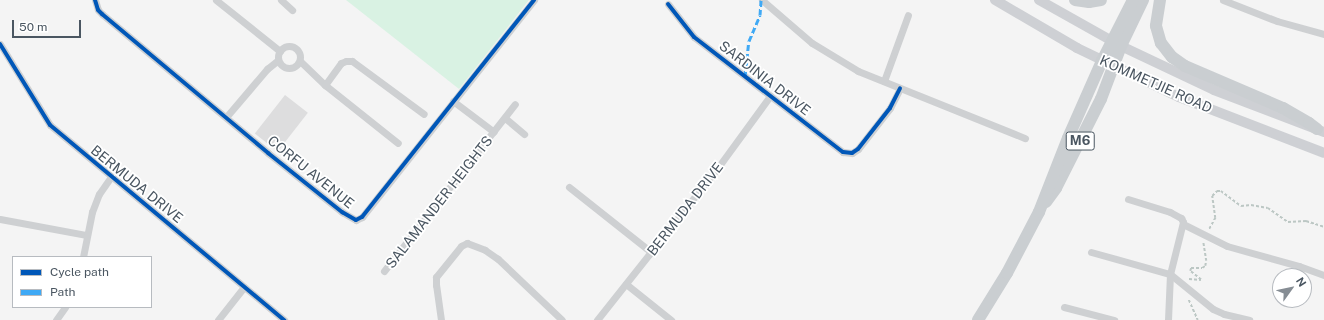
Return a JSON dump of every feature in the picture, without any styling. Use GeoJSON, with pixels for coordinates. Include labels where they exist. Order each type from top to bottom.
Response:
{"type":"FeatureCollection","features":[{"type":"Feature","properties":{"kind":"main road","name":"KOMMETJIE ROAD"},"geometry":{"type":"LineString","coordinates":[[995,0],[1107,63],[1179,97],[1324,153]]}},
{"type":"Feature","properties":{"kind":"main road","name":"KOMMETJIE ROAD"},"geometry":{"type":"LineString","coordinates":[[1039,0],[1117,43],[1214,90],[1320,130]]}},
{"type":"Feature","properties":{"kind":"main road"},"geometry":{"type":"LineString","coordinates":[[1076,0],[1089,2],[1101,0]]}},
{"type":"Feature","properties":{"kind":"main road","name":"M6"},"geometry":{"type":"LineString","coordinates":[[1117,43],[1133,0]]}},
{"type":"Feature","properties":{"kind":"main road","name":"M6"},"geometry":{"type":"LineString","coordinates":[[978,320],[1007,273],[1038,212],[1056,188],[1101,99],[1107,63],[1117,43],[1143,0]]}},
{"type":"Feature","properties":{"kind":"main road"},"geometry":{"type":"LineString","coordinates":[[1160,0],[1156,26],[1161,43],[1172,57],[1185,66],[1283,108],[1320,130]]}},
{"type":"Feature","properties":{"kind":"main road","name":"M6"},"geometry":{"type":"LineString","coordinates":[[972,320],[984,308]]}},
{"type":"Feature","properties":{"kind":"street","name":"CORFU AVENUE"},"geometry":{"type":"LineString","coordinates":[[95,0],[97,7],[102,14],[342,212],[356,220],[362,217],[534,0]]}},
{"type":"Feature","properties":{"kind":"street"},"geometry":{"type":"LineString","coordinates":[[216,0],[280,51]]}},
{"type":"Feature","properties":{"kind":"street"},"geometry":{"type":"LineString","coordinates":[[281,0],[292,10]]}},
{"type":"Feature","properties":{"kind":"street"},"geometry":{"type":"LineString","coordinates":[[762,0],[812,43],[858,71],[1025,138]]}},
{"type":"Feature","properties":{"kind":"street"},"geometry":{"type":"LineString","coordinates":[[1222,0],[1277,21],[1324,34]]}},
{"type":"Feature","properties":{"kind":"street","name":"SARDINIA DRIVE"},"geometry":{"type":"LineString","coordinates":[[668,4],[694,37],[838,150],[852,153],[858,149],[890,108],[900,88]]}},
{"type":"Feature","properties":{"kind":"street"},"geometry":{"type":"LineString","coordinates":[[884,82],[908,15]]}},
{"type":"Feature","properties":{"kind":"street","name":"BERMUDA DRIVE"},"geometry":{"type":"LineString","coordinates":[[0,44],[47,122],[284,320]]}},
{"type":"Feature","properties":{"kind":"street"},"geometry":{"type":"LineString","coordinates":[[227,116],[267,68],[278,60],[280,51],[287,46],[296,48],[300,56],[300,61],[325,85],[398,143]]}},
{"type":"Feature","properties":{"kind":"street"},"geometry":{"type":"LineString","coordinates":[[278,60],[288,69],[297,65],[300,61]]}},
{"type":"Feature","properties":{"kind":"street"},"geometry":{"type":"LineString","coordinates":[[325,85],[341,63],[352,61],[424,114]]}},
{"type":"Feature","properties":{"kind":"street","name":"BERMUDA DRIVE"},"geometry":{"type":"LineString","coordinates":[[597,320],[719,166],[770,96]]}},
{"type":"Feature","properties":{"kind":"street","name":"SALAMANDER HEIGHTS"},"geometry":{"type":"LineString","coordinates":[[453,101],[494,132]]}},
{"type":"Feature","properties":{"kind":"street","name":"SALAMANDER HEIGHTS"},"geometry":{"type":"LineString","coordinates":[[384,271],[515,104]]}},
{"type":"Feature","properties":{"kind":"street"},"geometry":{"type":"LineString","coordinates":[[505,118],[524,134]]}},
{"type":"Feature","properties":{"kind":"street"},"geometry":{"type":"LineString","coordinates":[[83,256],[86,235],[99,194],[111,177]]}},
{"type":"Feature","properties":{"kind":"street"},"geometry":{"type":"LineString","coordinates":[[569,188],[650,252]]}},
{"type":"Feature","properties":{"kind":"street"},"geometry":{"type":"LineString","coordinates":[[1128,199],[1170,212],[1181,218],[1183,224],[1170,274],[1168,320]]}},
{"type":"Feature","properties":{"kind":"street"},"geometry":{"type":"LineString","coordinates":[[0,219],[86,235]]}},
{"type":"Feature","properties":{"kind":"street"},"geometry":{"type":"LineString","coordinates":[[1183,224],[1227,246],[1299,266],[1324,275]]}},
{"type":"Feature","properties":{"kind":"street"},"geometry":{"type":"LineString","coordinates":[[441,320],[436,277],[461,246],[467,243],[485,250],[498,259],[562,320]]}},
{"type":"Feature","properties":{"kind":"street"},"geometry":{"type":"LineString","coordinates":[[1091,252],[1170,274],[1212,309],[1224,314],[1249,320]]}},
{"type":"Feature","properties":{"kind":"street"},"geometry":{"type":"LineString","coordinates":[[626,284],[671,320]]}},
{"type":"Feature","properties":{"kind":"street"},"geometry":{"type":"LineString","coordinates":[[218,320],[244,287]]}},
{"type":"Feature","properties":{"kind":"street"},"geometry":{"type":"LineString","coordinates":[[1064,307],[1114,320]]}},
{"type":"Feature","properties":{"kind":"street"},"geometry":{"type":"LineString","coordinates":[[56,320],[63,308]]}},
{"type":"Feature","properties":{"kind":"green space"},"geometry":{"type":"Polygon","coordinates":[[[346,0],[529,0],[459,89],[346,0]]]}},
{"type":"Feature","properties":{"kind":"building"},"geometry":{"type":"Polygon","coordinates":[[[285,95],[308,113],[278,151],[255,134],[285,95]]]}},
{"type":"Feature","properties":{"kind":"marked path"},"geometry":{"type":"LineString","coordinates":[[745,77],[749,41],[760,15],[761,0]]}},
{"type":"Feature","properties":{"kind":"cycle path"},"geometry":{"type":"LineString","coordinates":[[95,0],[98,10],[102,14],[268,153],[342,212],[356,220],[362,217],[534,0]]}},
{"type":"Feature","properties":{"kind":"cycle path"},"geometry":{"type":"LineString","coordinates":[[668,4],[694,37],[843,152],[852,153],[858,149],[890,108],[900,88]]}},
{"type":"Feature","properties":{"kind":"cycle path"},"geometry":{"type":"LineString","coordinates":[[0,44],[50,125],[284,320]]}}]}
